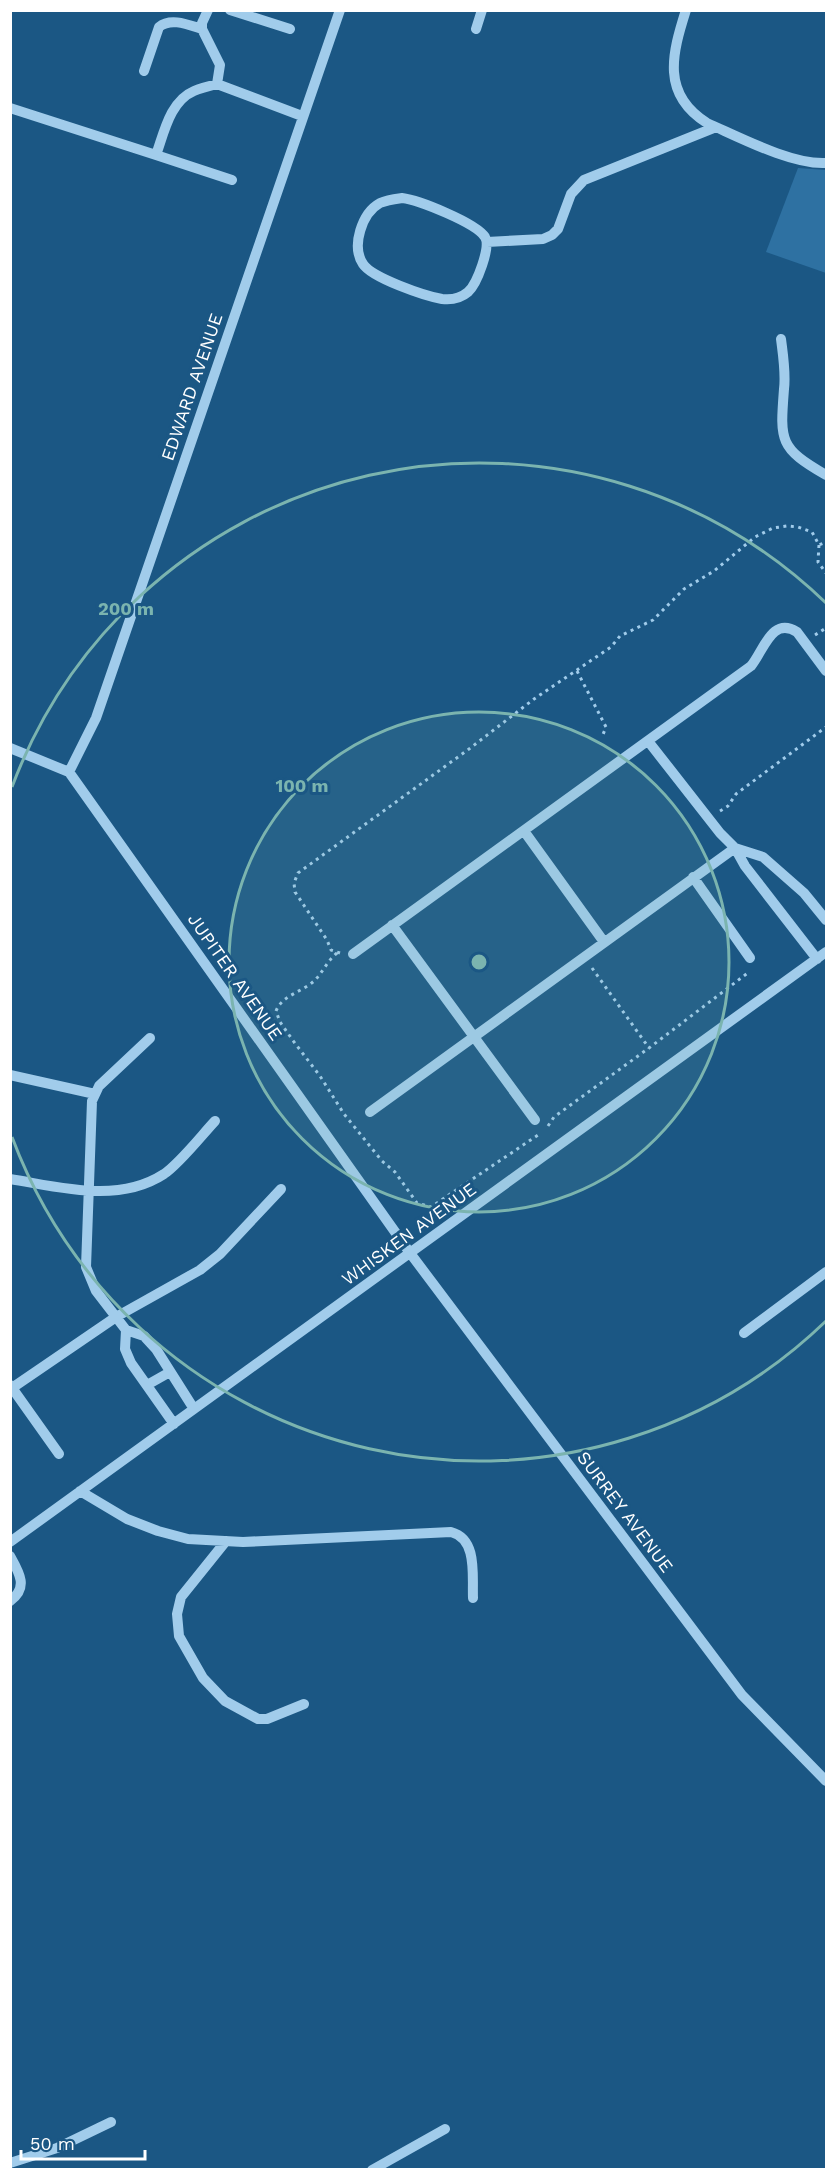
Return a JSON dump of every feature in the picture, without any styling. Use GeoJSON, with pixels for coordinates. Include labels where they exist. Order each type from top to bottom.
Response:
{"type":"FeatureCollection","features":[{"type":"Feature","properties":{"kind":"street"},"geometry":{"type":"LineString","coordinates":[[208,10],[202,23],[202,29],[220,65],[217,84]]}},
{"type":"Feature","properties":{"kind":"street"},"geometry":{"type":"LineString","coordinates":[[230,10],[290,30]]}},
{"type":"Feature","properties":{"kind":"street","name":"EDWARD AVENUE"},"geometry":{"type":"LineString","coordinates":[[69,772],[96,718],[340,10]]}},
{"type":"Feature","properties":{"kind":"street"},"geometry":{"type":"LineString","coordinates":[[476,29],[482,10]]}},
{"type":"Feature","properties":{"kind":"street"},"geometry":{"type":"LineString","coordinates":[[687,10],[674,54],[673,78],[682,101],[698,117],[716,127],[772,151],[806,161],[826,163]]}},
{"type":"Feature","properties":{"kind":"street"},"geometry":{"type":"LineString","coordinates":[[144,71],[159,27],[163,23],[182,23],[202,29]]}},
{"type":"Feature","properties":{"kind":"street"},"geometry":{"type":"LineString","coordinates":[[156,155],[173,110],[181,99],[193,91],[217,84],[302,116]]}},
{"type":"Feature","properties":{"kind":"street"},"geometry":{"type":"LineString","coordinates":[[10,108],[232,180]]}},
{"type":"Feature","properties":{"kind":"street"},"geometry":{"type":"LineString","coordinates":[[487,242],[543,239],[552,235],[558,229],[571,194],[584,180],[716,127]]}},
{"type":"Feature","properties":{"kind":"street"},"geometry":{"type":"LineString","coordinates":[[402,198],[412,199],[442,211],[475,228],[487,242],[481,267],[468,291],[455,298],[442,299],[399,285],[369,270],[360,258],[358,238],[368,215],[374,208],[392,199],[402,198]]}},
{"type":"Feature","properties":{"kind":"street"},"geometry":{"type":"LineString","coordinates":[[781,339],[785,377],[781,412],[783,434],[795,454],[826,475]]}},
{"type":"Feature","properties":{"kind":"street"},"geometry":{"type":"LineString","coordinates":[[353,954],[751,666],[768,638],[778,628],[791,628],[797,632],[826,671]]}},
{"type":"Feature","properties":{"kind":"street"},"geometry":{"type":"LineString","coordinates":[[648,741],[709,819],[735,848],[745,866],[817,959]]}},
{"type":"Feature","properties":{"kind":"street"},"geometry":{"type":"LineString","coordinates":[[10,748],[69,772]]}},
{"type":"Feature","properties":{"kind":"street","name":"JUPITER AVENUE"},"geometry":{"type":"LineString","coordinates":[[69,772],[410,1254]]}},
{"type":"Feature","properties":{"kind":"street"},"geometry":{"type":"LineString","coordinates":[[524,831],[604,942]]}},
{"type":"Feature","properties":{"kind":"street"},"geometry":{"type":"LineString","coordinates":[[370,1112],[735,848]]}},
{"type":"Feature","properties":{"kind":"street"},"geometry":{"type":"LineString","coordinates":[[735,848],[763,857],[804,893],[826,920]]}},
{"type":"Feature","properties":{"kind":"street"},"geometry":{"type":"LineString","coordinates":[[693,877],[750,958]]}},
{"type":"Feature","properties":{"kind":"street"},"geometry":{"type":"LineString","coordinates":[[392,925],[535,1120]]}},
{"type":"Feature","properties":{"kind":"street","name":"WHISKEN AVENUE"},"geometry":{"type":"LineString","coordinates":[[10,1542],[826,952]]}},
{"type":"Feature","properties":{"kind":"street"},"geometry":{"type":"LineString","coordinates":[[150,1038],[113,1070],[99,1086],[92,1101],[86,1267],[96,1291],[126,1330],[144,1336],[194,1409]]}},
{"type":"Feature","properties":{"kind":"street"},"geometry":{"type":"LineString","coordinates":[[10,1076],[95,1094]]}},
{"type":"Feature","properties":{"kind":"street"},"geometry":{"type":"LineString","coordinates":[[10,1179],[88,1191],[113,1191],[145,1184],[166,1173],[215,1121]]}},
{"type":"Feature","properties":{"kind":"street"},"geometry":{"type":"LineString","coordinates":[[59,1454],[11,1387],[116,1317],[200,1270],[220,1254],[281,1189]]}},
{"type":"Feature","properties":{"kind":"street","name":"SURREY AVENUE"},"geometry":{"type":"LineString","coordinates":[[410,1254],[742,1695],[826,1781]]}},
{"type":"Feature","properties":{"kind":"street"},"geometry":{"type":"LineString","coordinates":[[744,1334],[826,1272]]}},
{"type":"Feature","properties":{"kind":"street"},"geometry":{"type":"LineString","coordinates":[[126,1330],[125,1349],[131,1363],[174,1424]]}},
{"type":"Feature","properties":{"kind":"street"},"geometry":{"type":"LineString","coordinates":[[147,1385],[170,1372]]}},
{"type":"Feature","properties":{"kind":"street"},"geometry":{"type":"LineString","coordinates":[[80,1491],[127,1519],[188,1539],[226,1541],[451,1532],[459,1534],[471,1552],[473,1598]]}},
{"type":"Feature","properties":{"kind":"street"},"geometry":{"type":"LineString","coordinates":[[226,1541],[181,1597],[177,1614],[179,1636],[203,1678],[225,1701],[233,1706],[258,1719],[267,1719],[304,1704]]}},
{"type":"Feature","properties":{"kind":"street"},"geometry":{"type":"LineString","coordinates":[[10,1556],[22,1577],[22,1587],[16,1597],[10,1601]]}},
{"type":"Feature","properties":{"kind":"street"},"geometry":{"type":"LineString","coordinates":[[10,2163],[57,2148],[111,2122]]}},
{"type":"Feature","properties":{"kind":"street"},"geometry":{"type":"LineString","coordinates":[[372,2169],[445,2129]]}},
{"type":"Feature","properties":{"kind":"path"},"geometry":{"type":"LineString","coordinates":[[353,954],[337,953],[331,950],[327,940],[295,892],[294,883],[298,873],[534,699],[611,647],[620,636],[653,620],[684,589],[717,569],[737,550],[764,532],[773,528],[798,527],[812,532],[819,546],[818,562],[826,573]]}},
{"type":"Feature","properties":{"kind":"path"},"geometry":{"type":"LineString","coordinates":[[819,546],[826,543]]}},
{"type":"Feature","properties":{"kind":"path"},"geometry":{"type":"LineString","coordinates":[[576,670],[606,727],[602,737]]}},
{"type":"Feature","properties":{"kind":"path"},"geometry":{"type":"LineString","coordinates":[[709,819],[728,806],[736,794],[826,727]]}},
{"type":"Feature","properties":{"kind":"path"},"geometry":{"type":"LineString","coordinates":[[337,953],[314,981],[279,1004],[276,1011],[280,1022],[329,1089],[344,1114],[382,1161],[395,1172],[417,1203],[431,1207],[543,1131],[554,1117],[745,976],[752,969],[750,958]]}},
{"type":"Feature","properties":{"kind":"path"},"geometry":{"type":"LineString","coordinates":[[584,957],[649,1048]]}},
{"type":"Feature","properties":{"kind":"shaded area"},"geometry":{"type":"Polygon","coordinates":[[[798,168],[826,170],[826,273],[766,252],[798,168]]]}}]}
